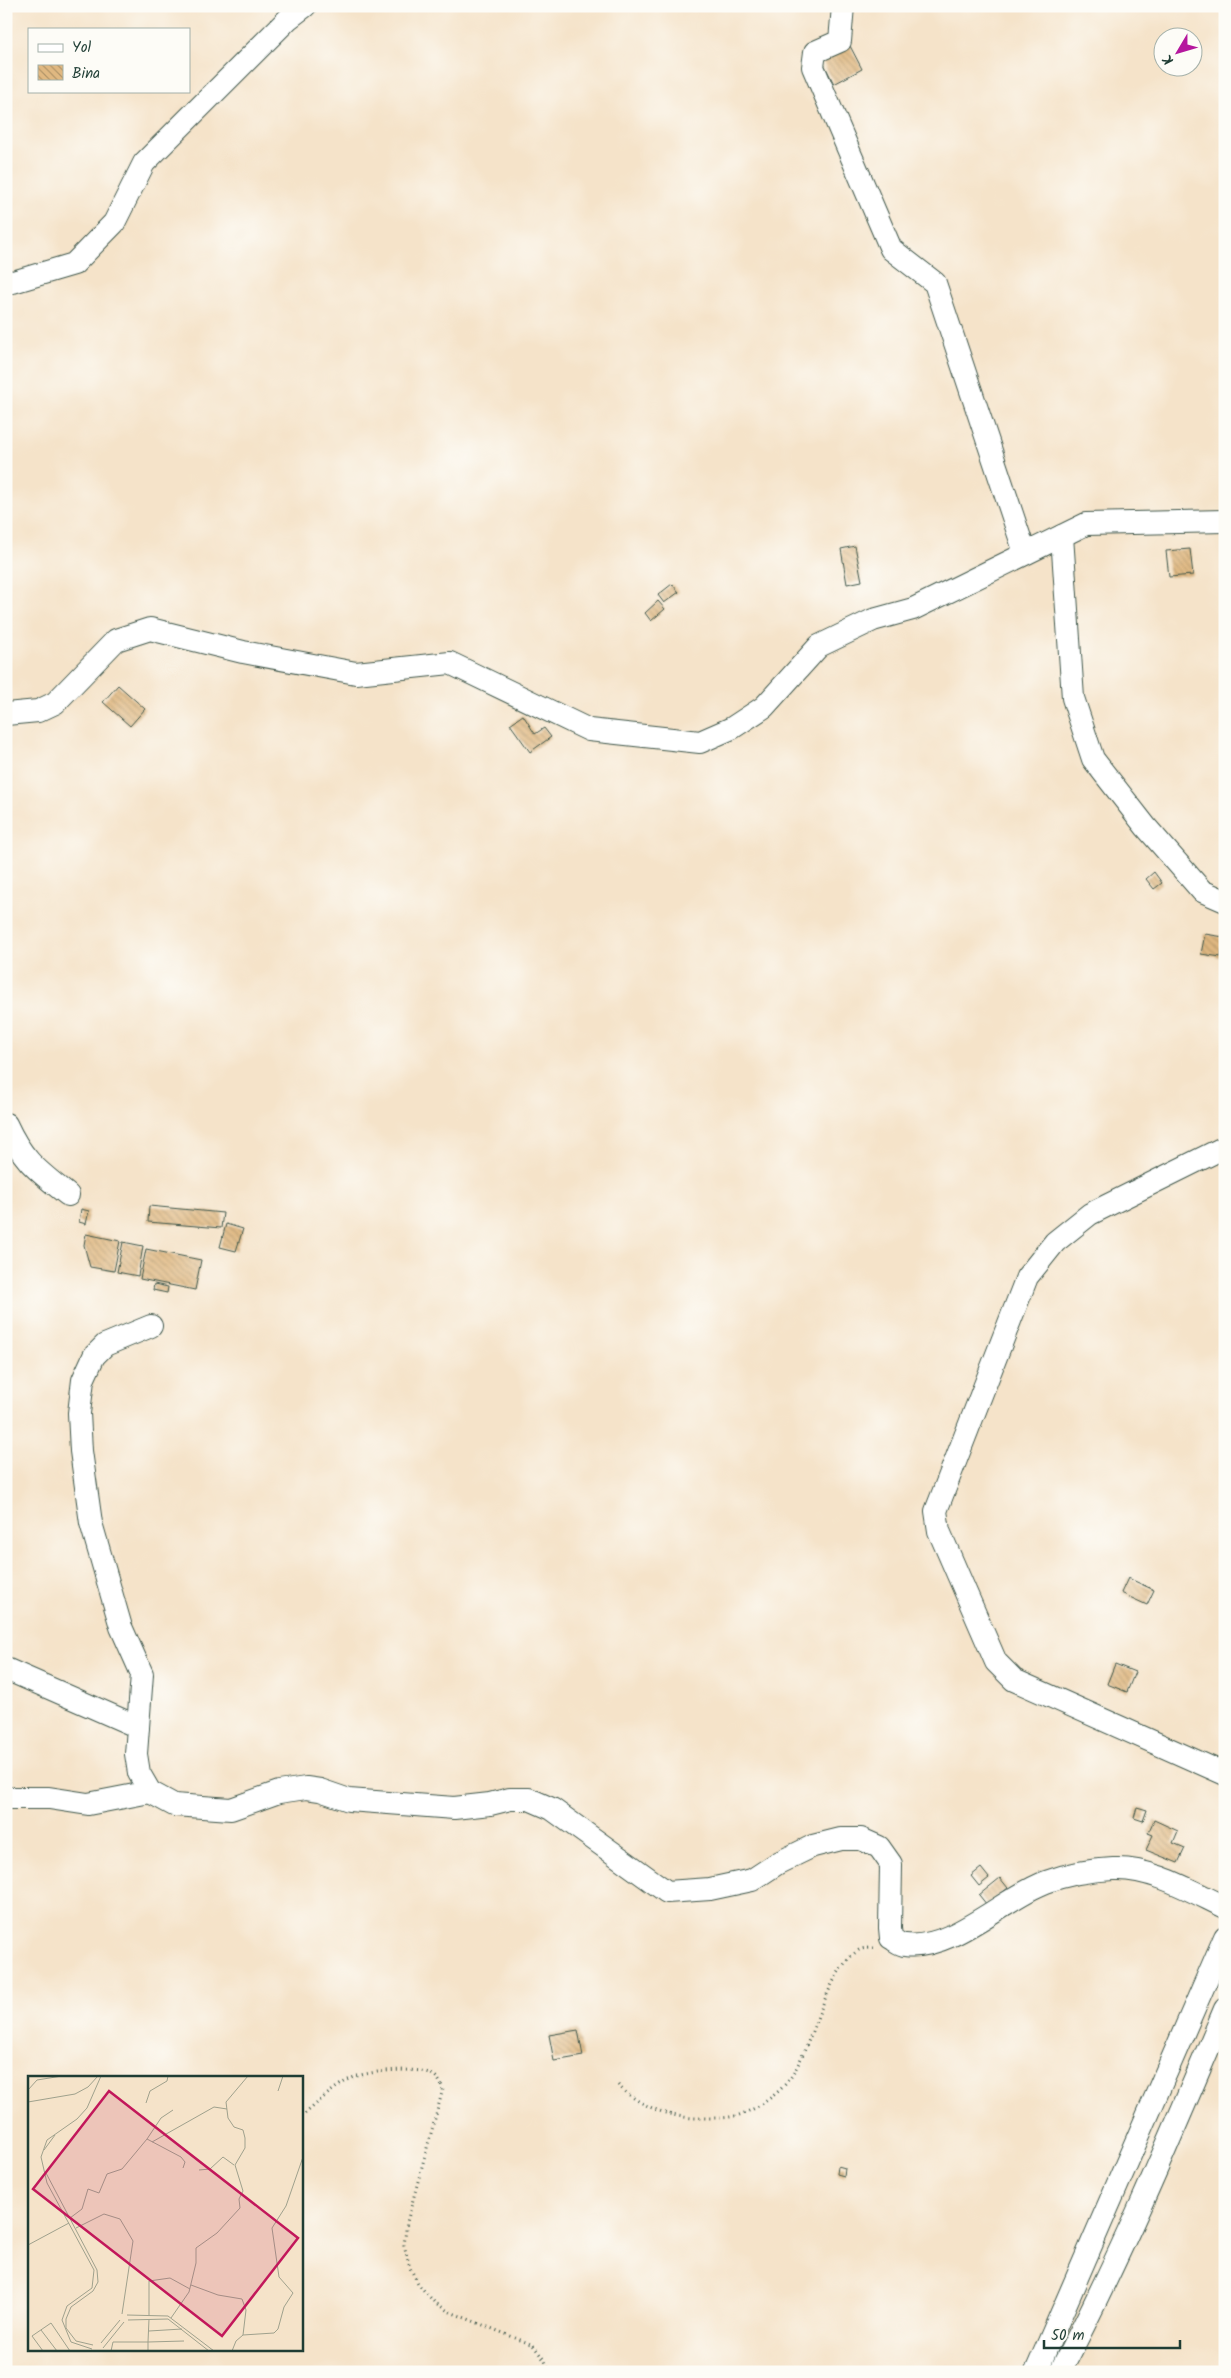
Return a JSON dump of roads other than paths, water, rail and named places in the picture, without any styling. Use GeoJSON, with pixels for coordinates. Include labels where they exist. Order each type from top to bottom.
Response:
{"type":"FeatureCollection","features":[{"type":"Feature","properties":{"kind":"street"},"geometry":{"type":"LineString","coordinates":[[6,281],[12,282],[74,264],[114,223],[144,163],[288,19],[306,6]]}},
{"type":"Feature","properties":{"kind":"street"},"geometry":{"type":"LineString","coordinates":[[843,6],[840,41],[816,52],[813,67],[891,249],[935,283],[1025,553]]}},
{"type":"Feature","properties":{"kind":"street"},"geometry":{"type":"LineString","coordinates":[[6,714],[38,711],[55,703],[116,640],[150,630],[243,652],[356,673],[450,663],[589,730],[700,742],[732,728],[764,707],[819,646],[873,620],[913,609],[1086,524],[1225,521]]}},
{"type":"Feature","properties":{"kind":"street"},"geometry":{"type":"LineString","coordinates":[[1062,536],[1073,698],[1093,759],[1146,827],[1202,891],[1225,901]]}},
{"type":"Feature","properties":{"kind":"street"},"geometry":{"type":"LineString","coordinates":[[6,1124],[27,1162],[68,1194]]}},
{"type":"Feature","properties":{"kind":"street"},"geometry":{"type":"LineString","coordinates":[[1225,1147],[1090,1214],[1055,1242],[1027,1277],[936,1511],[939,1531],[996,1662],[1014,1680],[1225,1774]]}},
{"type":"Feature","properties":{"kind":"street"},"geometry":{"type":"LineString","coordinates":[[151,1326],[105,1345],[94,1356],[83,1380],[79,1412],[81,1451],[91,1522],[121,1627],[142,1674],[136,1754],[140,1773],[150,1792],[174,1805],[231,1808],[279,1792],[306,1788],[320,1790],[349,1800],[454,1808],[490,1804],[510,1799],[529,1799],[552,1809],[667,1892],[710,1889],[752,1880],[778,1863],[813,1846],[841,1839],[861,1839],[879,1847],[891,1864],[889,1912],[891,1938],[903,1945],[925,1944],[968,1928],[1025,1892],[1046,1882],[1091,1870],[1116,1868],[1144,1873],[1176,1884],[1225,1907]]}},
{"type":"Feature","properties":{"kind":"street"},"geometry":{"type":"LineString","coordinates":[[6,1669],[138,1727]]}},
{"type":"Feature","properties":{"kind":"street"},"geometry":{"type":"LineString","coordinates":[[6,1798],[49,1798],[88,1804],[150,1792]]}},
{"type":"Feature","properties":{"kind":"street"},"geometry":{"type":"LineString","coordinates":[[1036,2372],[1225,1938]]}},
{"type":"Feature","properties":{"kind":"street"},"geometry":{"type":"LineString","coordinates":[[1060,2372],[1097,2301],[1176,2125],[1225,2009]]}}]}
